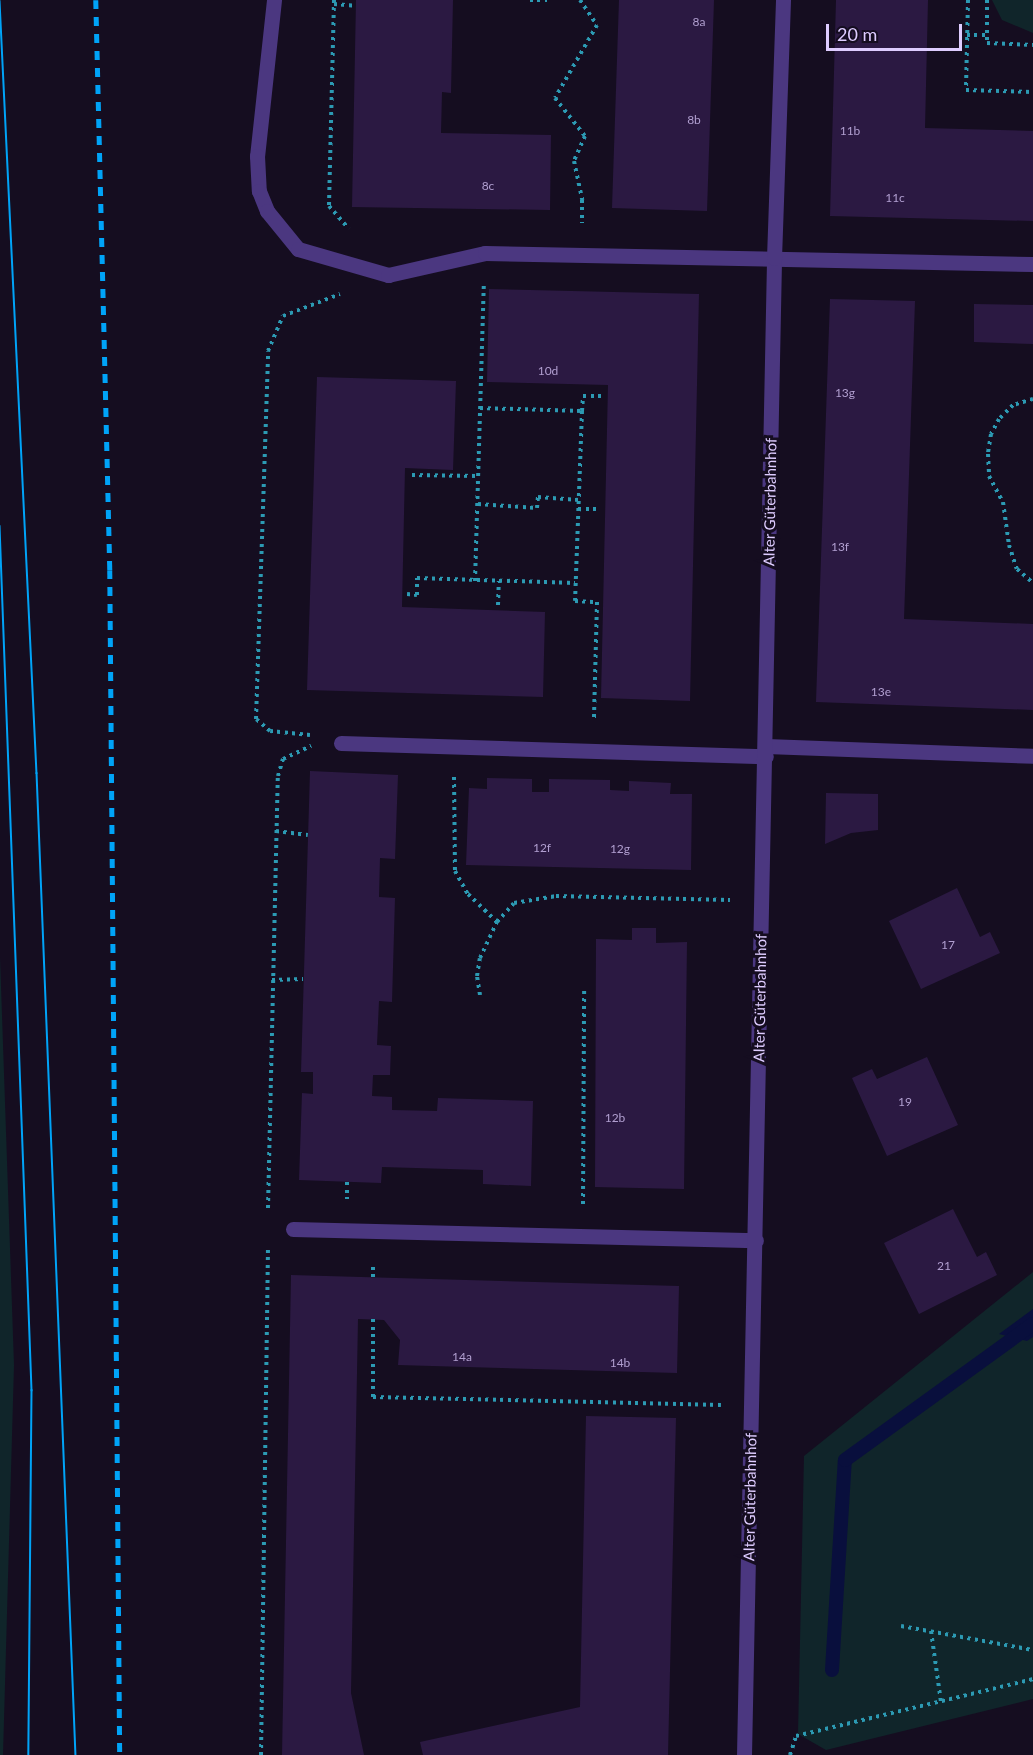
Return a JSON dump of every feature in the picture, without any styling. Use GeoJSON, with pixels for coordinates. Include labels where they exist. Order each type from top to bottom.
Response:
{"type":"FeatureCollection","features":[{"type":"Feature","properties":{"kind":"street"},"geometry":{"type":"LineString","coordinates":[[274,0],[258,156],[259,191],[267,212],[298,249],[388,275],[485,253],[1033,264]]}},
{"type":"Feature","properties":{"kind":"street","name":"Alter Güterbahnhof"},"geometry":{"type":"LineString","coordinates":[[744,1755],[766,751],[774,258],[783,0]]}},
{"type":"Feature","properties":{"kind":"street"},"geometry":{"type":"LineString","coordinates":[[341,743],[593,750],[1033,756]]}},
{"type":"Feature","properties":{"kind":"street"},"geometry":{"type":"LineString","coordinates":[[293,1229],[583,1234],[756,1240]]}},
{"type":"Feature","properties":{"kind":"path"},"geometry":{"type":"LineString","coordinates":[[530,0],[547,0]]}},
{"type":"Feature","properties":{"kind":"path"},"geometry":{"type":"LineString","coordinates":[[579,0],[597,25],[555,98],[585,136],[574,160],[582,200],[581,255]]}},
{"type":"Feature","properties":{"kind":"path"},"geometry":{"type":"LineString","coordinates":[[968,0],[966,90],[1033,92]]}},
{"type":"Feature","properties":{"kind":"path"},"geometry":{"type":"LineString","coordinates":[[987,0],[987,44],[1033,45]]}},
{"type":"Feature","properties":{"kind":"path"},"geometry":{"type":"LineString","coordinates":[[351,232],[329,206],[334,2],[355,6]]}},
{"type":"Feature","properties":{"kind":"path"},"geometry":{"type":"LineString","coordinates":[[967,35],[987,35]]}},
{"type":"Feature","properties":{"kind":"path"},"geometry":{"type":"LineString","coordinates":[[475,581],[485,253]]}},
{"type":"Feature","properties":{"kind":"path"},"geometry":{"type":"LineString","coordinates":[[341,743],[327,736],[270,731],[256,719],[268,351],[283,316],[388,275]]}},
{"type":"Feature","properties":{"kind":"path"},"geometry":{"type":"LineString","coordinates":[[593,750],[597,602],[575,601],[575,583],[583,396],[603,396]]}},
{"type":"Feature","properties":{"kind":"path"},"geometry":{"type":"LineString","coordinates":[[1033,399],[1013,405],[999,419],[991,434],[988,454],[989,476],[1002,502],[1009,545],[1017,568],[1033,584]]}},
{"type":"Feature","properties":{"kind":"path"},"geometry":{"type":"LineString","coordinates":[[480,408],[582,411]]}},
{"type":"Feature","properties":{"kind":"path"},"geometry":{"type":"LineString","coordinates":[[412,475],[478,476]]}},
{"type":"Feature","properties":{"kind":"path"},"geometry":{"type":"LineString","coordinates":[[477,504],[537,508],[538,497],[579,500]]}},
{"type":"Feature","properties":{"kind":"path"},"geometry":{"type":"LineString","coordinates":[[578,509],[600,509]]}},
{"type":"Feature","properties":{"kind":"path"},"geometry":{"type":"LineString","coordinates":[[407,594],[417,595],[417,579],[575,583]]}},
{"type":"Feature","properties":{"kind":"path"},"geometry":{"type":"LineString","coordinates":[[498,605],[499,581]]}},
{"type":"Feature","properties":{"kind":"path"},"geometry":{"type":"LineString","coordinates":[[261,1755],[272,980],[278,776],[283,759],[302,747],[341,743]]}},
{"type":"Feature","properties":{"kind":"path"},"geometry":{"type":"LineString","coordinates":[[455,746],[454,871],[468,894],[497,922]]}},
{"type":"Feature","properties":{"kind":"path"},"geometry":{"type":"LineString","coordinates":[[276,831],[308,835]]}},
{"type":"Feature","properties":{"kind":"path"},"geometry":{"type":"LineString","coordinates":[[480,995],[477,976],[480,958],[497,922],[514,903],[556,896],[761,901]]}},
{"type":"Feature","properties":{"kind":"path"},"geometry":{"type":"LineString","coordinates":[[272,980],[303,979]]}},
{"type":"Feature","properties":{"kind":"path"},"geometry":{"type":"LineString","coordinates":[[583,1234],[584,988]]}},
{"type":"Feature","properties":{"kind":"path"},"geometry":{"type":"LineString","coordinates":[[268,1229],[293,1229]]}},
{"type":"Feature","properties":{"kind":"path"},"geometry":{"type":"LineString","coordinates":[[373,1319],[373,1397],[752,1406]]}},
{"type":"Feature","properties":{"kind":"path"},"geometry":{"type":"LineString","coordinates":[[901,1626],[1033,1650]]}},
{"type":"Feature","properties":{"kind":"path"},"geometry":{"type":"LineString","coordinates":[[931,1631],[940,1702]]}},
{"type":"Feature","properties":{"kind":"path"},"geometry":{"type":"LineString","coordinates":[[790,1755],[796,1736],[1033,1679]]}},
{"type":"Feature","properties":{"kind":"green space"},"geometry":{"type":"Polygon","coordinates":[[[992,0],[1033,0],[1033,33],[1002,20],[992,0]]]}},
{"type":"Feature","properties":{"kind":"green space"},"geometry":{"type":"Polygon","coordinates":[[[0,957],[14,1365],[3,1755],[0,1755],[0,957]]]}},
{"type":"Feature","properties":{"kind":"green space"},"geometry":{"type":"Polygon","coordinates":[[[1033,1272],[1033,1699],[826,1750],[798,1734],[804,1456],[1033,1272]]]}},
{"type":"Feature","properties":{"kind":"shaded area"},"geometry":{"type":"Polygon","coordinates":[[[1033,1309],[1033,1337],[1027,1341],[999,1334],[1033,1309]]]}},
{"type":"Feature","properties":{"kind":"building"},"geometry":{"type":"Polygon","coordinates":[[[356,0],[453,0],[451,93],[442,92],[441,133],[551,135],[550,210],[352,207],[356,0]]]}},
{"type":"Feature","properties":{"kind":"building"},"geometry":{"type":"Polygon","coordinates":[[[619,0],[714,0],[707,211],[612,208],[619,0]]]}},
{"type":"Feature","properties":{"kind":"building"},"geometry":{"type":"Polygon","coordinates":[[[836,0],[928,0],[925,128],[1033,131],[1033,221],[830,216],[836,0]]]}},
{"type":"Feature","properties":{"kind":"building"},"geometry":{"type":"Polygon","coordinates":[[[489,289],[699,294],[690,701],[601,698],[608,385],[487,382],[489,289]]]}},
{"type":"Feature","properties":{"kind":"building"},"geometry":{"type":"Polygon","coordinates":[[[830,299],[915,301],[904,619],[1033,624],[1033,710],[816,702],[830,299]]]}},
{"type":"Feature","properties":{"kind":"building"},"geometry":{"type":"Polygon","coordinates":[[[974,304],[1033,305],[1033,344],[974,342],[974,304]]]}},
{"type":"Feature","properties":{"kind":"building"},"geometry":{"type":"Polygon","coordinates":[[[317,377],[456,381],[453,470],[405,468],[402,607],[545,612],[543,697],[307,690],[317,377]]]}},
{"type":"Feature","properties":{"kind":"building"},"geometry":{"type":"Polygon","coordinates":[[[310,771],[398,775],[395,859],[380,858],[379,897],[395,898],[392,1002],[379,1001],[377,1045],[391,1046],[390,1075],[373,1075],[372,1096],[392,1097],[392,1110],[437,1111],[438,1098],[533,1101],[531,1186],[483,1184],[483,1170],[382,1167],[381,1183],[299,1180],[302,1093],[313,1094],[313,1072],[301,1072],[310,771]]]}},
{"type":"Feature","properties":{"kind":"building"},"geometry":{"type":"Polygon","coordinates":[[[487,778],[532,779],[532,792],[549,792],[549,779],[610,780],[610,790],[629,791],[629,781],[671,783],[670,794],[692,794],[691,870],[466,865],[469,788],[487,789],[487,778]]]}},
{"type":"Feature","properties":{"kind":"building"},"geometry":{"type":"Polygon","coordinates":[[[826,793],[878,794],[878,830],[851,833],[825,844],[826,793]]]}},
{"type":"Feature","properties":{"kind":"building"},"geometry":{"type":"Polygon","coordinates":[[[957,888],[980,937],[990,932],[1000,953],[921,989],[889,921],[957,888]]]}},
{"type":"Feature","properties":{"kind":"building"},"geometry":{"type":"Polygon","coordinates":[[[632,928],[656,928],[656,943],[687,942],[684,1189],[595,1187],[596,939],[632,940],[632,928]]]}},
{"type":"Feature","properties":{"kind":"building"},"geometry":{"type":"Polygon","coordinates":[[[927,1057],[958,1125],[887,1156],[852,1078],[872,1069],[877,1079],[927,1057]]]}},
{"type":"Feature","properties":{"kind":"building"},"geometry":{"type":"Polygon","coordinates":[[[953,1209],[977,1257],[986,1252],[997,1275],[919,1314],[884,1243],[953,1209]]]}},
{"type":"Feature","properties":{"kind":"building"},"geometry":{"type":"Polygon","coordinates":[[[291,1275],[679,1286],[677,1373],[398,1365],[400,1340],[384,1320],[358,1319],[351,1693],[364,1755],[282,1755],[291,1275]]]}},
{"type":"Feature","properties":{"kind":"building"},"geometry":{"type":"Polygon","coordinates":[[[586,1416],[676,1418],[668,1755],[423,1755],[420,1742],[580,1707],[586,1416]]]}},
{"type":"Feature","properties":{"kind":"waterway"},"geometry":{"type":"LineString","coordinates":[[832,1670],[845,1460],[1033,1324]]}},
{"type":"Feature","properties":{"kind":"tram line"},"geometry":{"type":"LineString","coordinates":[[0,1],[37,773],[76,1755]]}},
{"type":"Feature","properties":{"kind":"tram line"},"geometry":{"type":"LineString","coordinates":[[0,526],[32,1390],[29,1755]]}},
{"type":"Feature","properties":{"kind":"railway"},"geometry":{"type":"LineString","coordinates":[[96,0],[110,570],[120,1755]]}}]}
